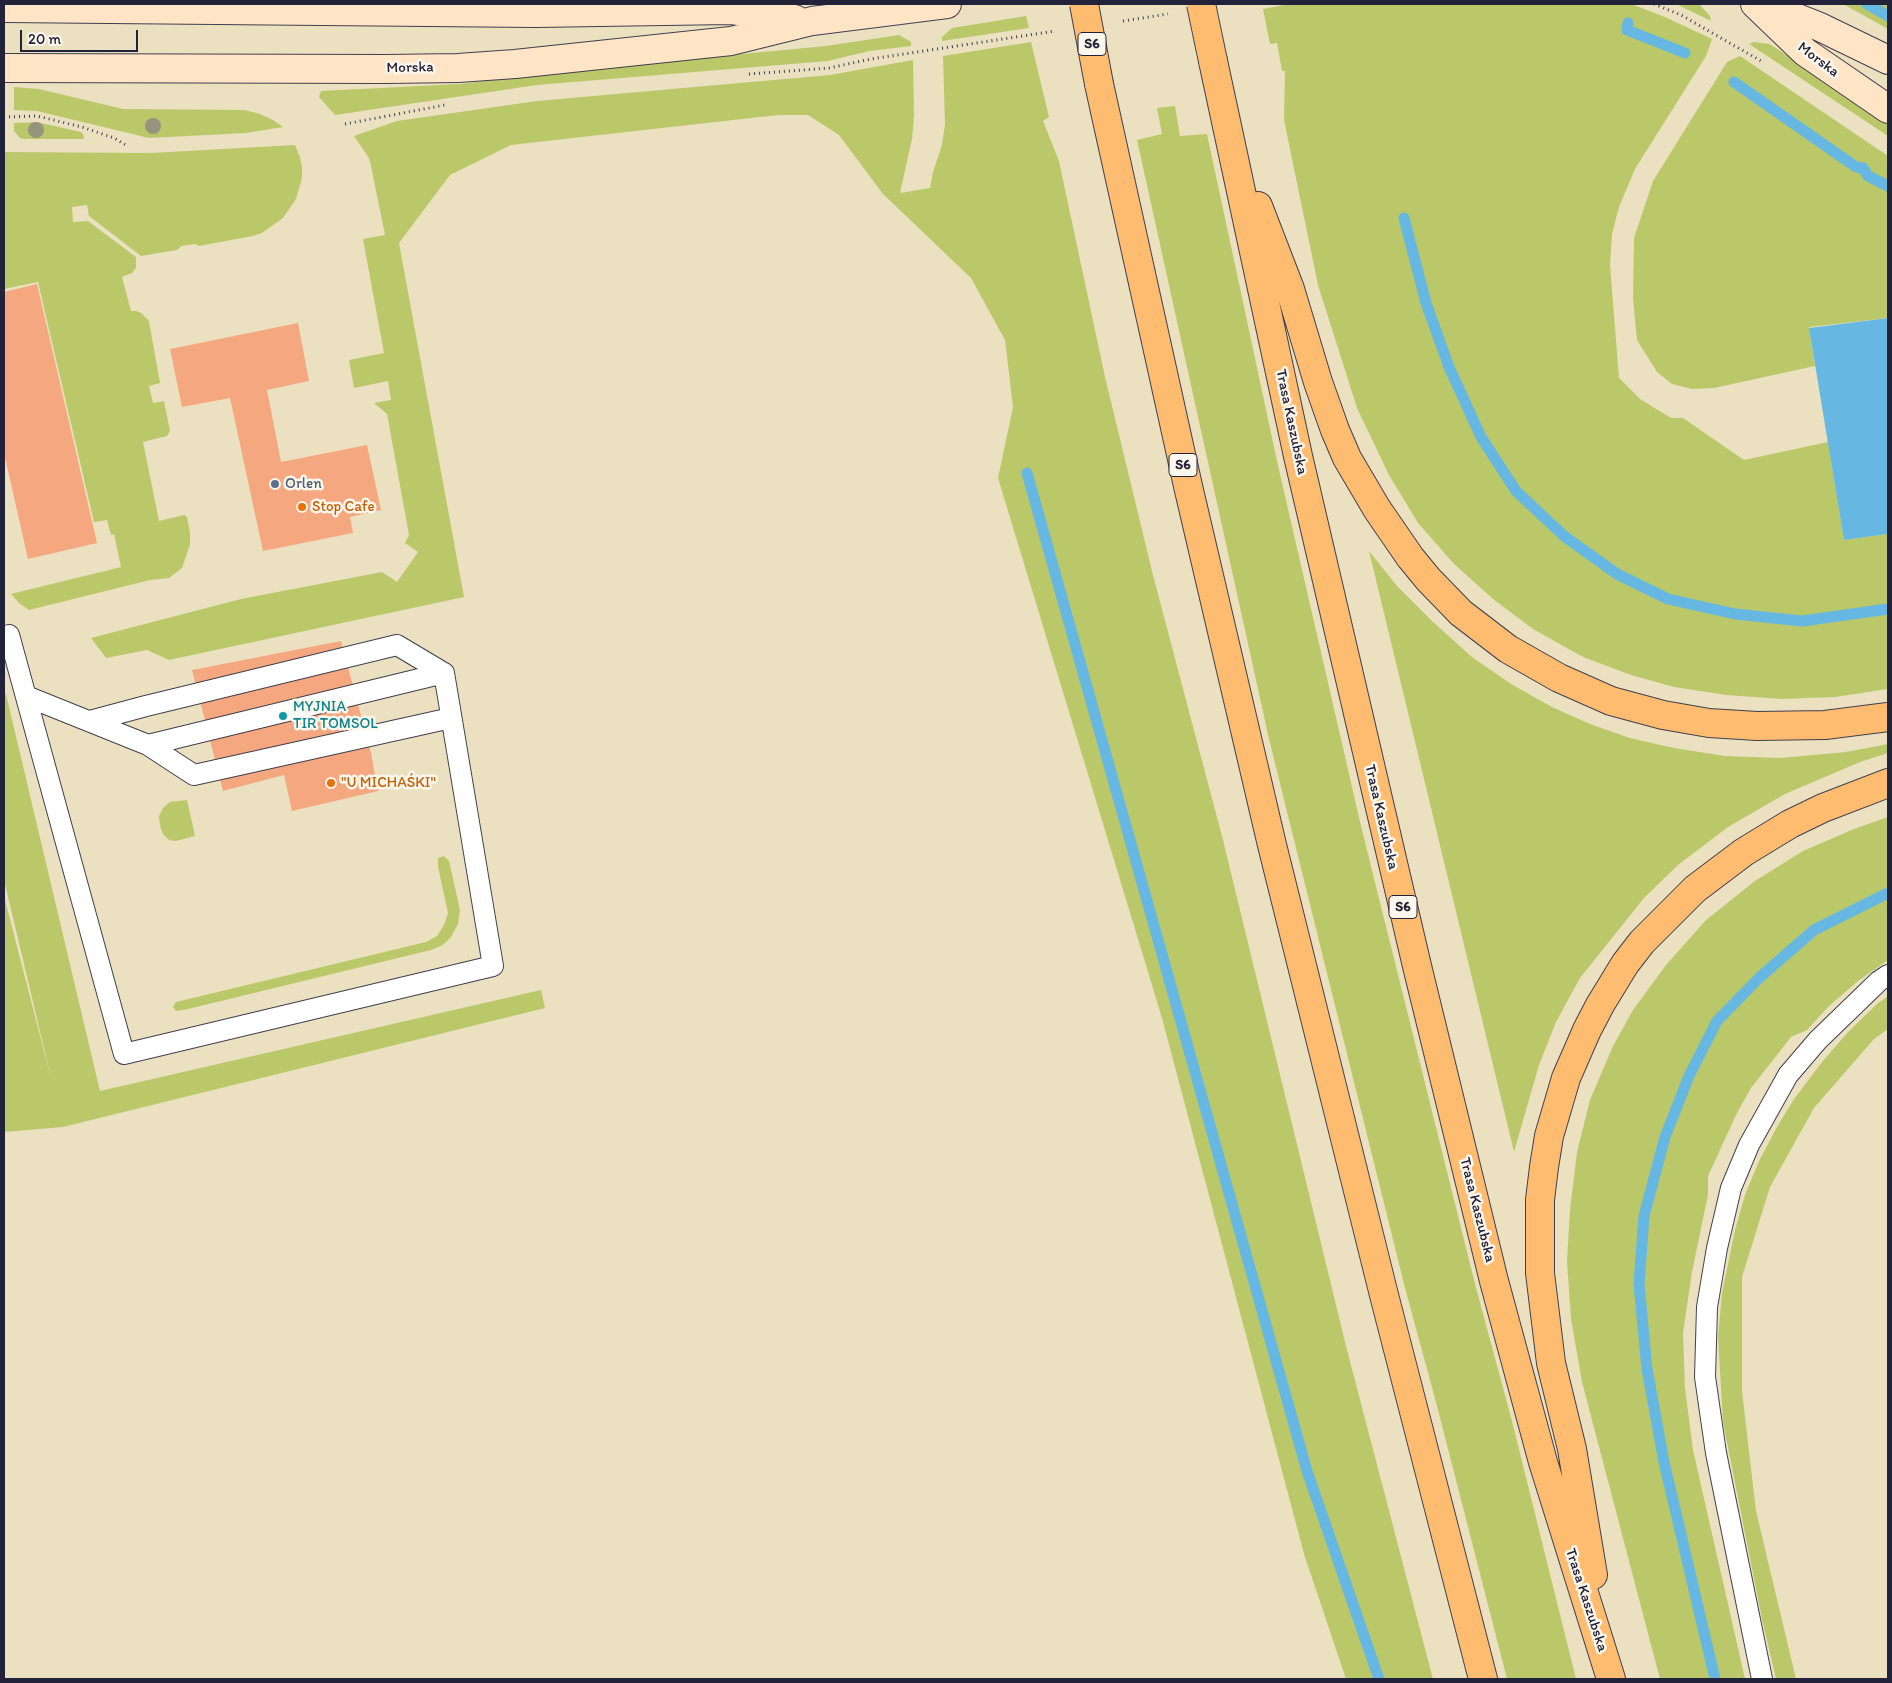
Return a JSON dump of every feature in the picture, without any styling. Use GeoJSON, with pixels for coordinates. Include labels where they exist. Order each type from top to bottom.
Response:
{"type":"FeatureCollection","features":[{"type":"Feature","properties":{"kind":"highway","name":"S6"},"geometry":{"type":"LineString","coordinates":[[1084,4],[1188,486],[1272,845],[1384,1295],[1484,1679]]}},
{"type":"Feature","properties":{"kind":"highway","name":"Trasa Kaszubska"},"geometry":{"type":"LineString","coordinates":[[1189,8],[1213,62],[1298,456],[1371,773],[1487,1253],[1543,1462],[1611,1679]]}},
{"type":"Feature","properties":{"kind":"highway"},"geometry":{"type":"LineString","coordinates":[[1228,128],[1290,289],[1318,382],[1347,458],[1377,509],[1410,557],[1428,579],[1461,613],[1508,649],[1559,678],[1611,701],[1663,715],[1709,722],[1764,726],[1825,725],[1888,717]]}},
{"type":"Feature","properties":{"kind":"highway"},"geometry":{"type":"LineString","coordinates":[[1611,1679],[1572,1449],[1551,1363],[1542,1302],[1539,1246],[1540,1200],[1549,1136],[1556,1107],[1576,1052],[1600,1005],[1636,950],[1676,906],[1721,867],[1768,836],[1823,808],[1888,783]]}},
{"type":"Feature","properties":{"kind":"main road","name":"Morska"},"geometry":{"type":"LineString","coordinates":[[4,68],[386,69],[515,64],[731,41],[812,21],[947,4]]}},
{"type":"Feature","properties":{"kind":"main road","name":"Morska"},"geometry":{"type":"LineString","coordinates":[[1755,4],[1805,52],[1888,109]]}},
{"type":"Feature","properties":{"kind":"main road","name":"Morska"},"geometry":{"type":"LineString","coordinates":[[1761,4],[1820,27],[1888,60]]}},
{"type":"Feature","properties":{"kind":"main road","name":"Morska"},"geometry":{"type":"LineString","coordinates":[[4,8],[534,14],[730,10],[812,21]]}},
{"type":"Feature","properties":{"kind":"lane"},"geometry":{"type":"LineString","coordinates":[[9,635],[124,1054],[493,966],[444,673]]}},
{"type":"Feature","properties":{"kind":"lane"},"geometry":{"type":"LineString","coordinates":[[90,722],[146,706],[397,645],[444,673]]}},
{"type":"Feature","properties":{"kind":"lane"},"geometry":{"type":"LineString","coordinates":[[148,745],[444,673]]}},
{"type":"Feature","properties":{"kind":"lane"},"geometry":{"type":"LineString","coordinates":[[26,696],[148,745],[194,775],[451,718]]}},
{"type":"Feature","properties":{"kind":"lane"},"geometry":{"type":"LineString","coordinates":[[1762,1679],[1716,1453],[1705,1377],[1706,1307],[1731,1188],[1749,1145],[1788,1076],[1818,1040],[1879,981],[1888,975]]}},
{"type":"Feature","properties":{"kind":"path"},"geometry":{"type":"LineString","coordinates":[[1120,21],[1189,8]]}},
{"type":"Feature","properties":{"kind":"path"},"geometry":{"type":"LineString","coordinates":[[829,68],[871,59],[1064,29]]}},
{"type":"Feature","properties":{"kind":"path"},"geometry":{"type":"LineString","coordinates":[[4,117],[37,116],[82,127],[114,138],[126,145]]}},
{"type":"Feature","properties":{"kind":"green space"},"geometry":{"type":"Polygon","coordinates":[[[1289,4],[1631,4],[1665,17],[1712,39],[1706,56],[1635,169],[1619,207],[1612,234],[1610,265],[1619,378],[1640,399],[1671,418],[1683,418],[1744,460],[1828,442],[1844,540],[1888,534],[1888,689],[1835,697],[1782,699],[1726,695],[1674,687],[1631,675],[1583,657],[1533,629],[1493,599],[1454,564],[1418,523],[1389,475],[1357,408],[1318,285],[1284,120],[1285,71],[1282,71],[1277,43],[1270,44],[1263,9],[1289,4]]]}},
{"type":"Feature","properties":{"kind":"green space"},"geometry":{"type":"Polygon","coordinates":[[[1676,4],[1699,4],[1710,16],[1711,21],[1676,4]]]}},
{"type":"Feature","properties":{"kind":"green space"},"geometry":{"type":"Polygon","coordinates":[[[1843,4],[1888,4],[1888,29],[1843,4]]]}},
{"type":"Feature","properties":{"kind":"green space"},"geometry":{"type":"Polygon","coordinates":[[[1026,16],[1029,28],[942,41],[942,37],[952,28],[1026,16]]]}},
{"type":"Feature","properties":{"kind":"green space"},"geometry":{"type":"Polygon","coordinates":[[[899,35],[911,42],[911,46],[869,51],[828,61],[537,85],[335,115],[319,97],[321,91],[459,84],[594,68],[826,46],[899,35]]]}},
{"type":"Feature","properties":{"kind":"green space"},"geometry":{"type":"Polygon","coordinates":[[[1031,42],[1049,117],[1043,121],[1059,161],[1105,377],[1153,575],[1223,840],[1346,1346],[1433,1679],[1346,1679],[1304,1554],[1162,1018],[998,478],[1013,407],[1005,340],[971,278],[883,194],[839,135],[808,115],[778,115],[511,145],[450,175],[399,243],[464,597],[169,660],[147,650],[106,658],[91,638],[241,599],[382,572],[397,582],[418,552],[405,543],[409,535],[387,414],[374,403],[391,400],[388,381],[354,388],[349,360],[384,353],[363,239],[385,235],[369,158],[354,136],[397,121],[537,101],[830,75],[913,60],[914,116],[912,139],[900,193],[930,188],[942,145],[945,124],[943,56],[1031,42]]]}},
{"type":"Feature","properties":{"kind":"green space"},"geometry":{"type":"Polygon","coordinates":[[[1754,42],[1769,44],[1776,48],[1888,125],[1888,136],[1749,44],[1754,42]]]}},
{"type":"Feature","properties":{"kind":"green space"},"geometry":{"type":"Polygon","coordinates":[[[1740,56],[1888,156],[1888,318],[1809,327],[1815,366],[1714,388],[1692,389],[1672,384],[1657,372],[1637,340],[1633,298],[1634,238],[1653,181],[1727,62],[1740,56]]]}},
{"type":"Feature","properties":{"kind":"green space"},"geometry":{"type":"Polygon","coordinates":[[[14,87],[39,89],[123,109],[245,110],[260,114],[283,127],[246,133],[149,138],[37,111],[14,110],[14,87]]]}},
{"type":"Feature","properties":{"kind":"green space"},"geometry":{"type":"Polygon","coordinates":[[[1175,106],[1180,136],[1207,134],[1277,461],[1361,826],[1576,1679],[1507,1679],[1405,1288],[1269,739],[1137,140],[1162,134],[1157,108],[1175,106]]]}},
{"type":"Feature","properties":{"kind":"green space"},"geometry":{"type":"Polygon","coordinates":[[[37,122],[81,132],[84,139],[24,139],[20,138],[14,131],[14,123],[37,122]]]}},
{"type":"Feature","properties":{"kind":"green space"},"geometry":{"type":"Polygon","coordinates":[[[295,145],[302,167],[302,178],[296,199],[283,218],[262,233],[253,236],[199,246],[195,244],[181,246],[177,250],[141,256],[89,216],[87,205],[72,207],[73,222],[88,221],[136,257],[136,268],[132,273],[122,277],[131,311],[141,313],[149,321],[160,383],[149,386],[153,403],[164,401],[170,431],[167,436],[143,442],[159,521],[184,515],[187,517],[190,544],[182,568],[169,578],[150,580],[29,610],[11,594],[121,567],[114,534],[111,535],[107,520],[94,522],[38,282],[4,289],[4,152],[151,153],[295,145]]]}},
{"type":"Feature","properties":{"kind":"green space"},"geometry":{"type":"Polygon","coordinates":[[[1369,551],[1397,586],[1472,657],[1511,684],[1552,707],[1590,724],[1630,738],[1674,748],[1725,756],[1780,758],[1846,752],[1888,744],[1888,753],[1860,762],[1785,794],[1728,827],[1678,865],[1644,898],[1580,978],[1556,1022],[1539,1065],[1514,1152],[1369,551]]]}},
{"type":"Feature","properties":{"kind":"green space"},"geometry":{"type":"Polygon","coordinates":[[[4,692],[100,1091],[541,990],[545,1008],[63,1127],[4,1132],[4,896],[52,1082],[4,880],[4,692]]]}},
{"type":"Feature","properties":{"kind":"green space"},"geometry":{"type":"Polygon","coordinates":[[[187,800],[195,836],[176,841],[169,840],[163,834],[159,816],[163,808],[170,802],[187,800]]]}},
{"type":"Feature","properties":{"kind":"green space"},"geometry":{"type":"Polygon","coordinates":[[[1888,817],[1888,960],[1858,981],[1828,1007],[1807,1030],[1791,1037],[1751,1088],[1737,1113],[1708,1176],[1708,1195],[1692,1272],[1683,1333],[1685,1388],[1693,1450],[1745,1679],[1660,1679],[1582,1382],[1571,1319],[1567,1261],[1570,1210],[1577,1152],[1590,1100],[1613,1046],[1633,1010],[1666,965],[1706,920],[1755,881],[1803,851],[1888,817]]]}},
{"type":"Feature","properties":{"kind":"green space"},"geometry":{"type":"Polygon","coordinates":[[[444,856],[449,861],[460,910],[458,924],[451,937],[443,945],[431,950],[188,1009],[176,1011],[173,1007],[176,1002],[426,942],[437,936],[444,925],[448,913],[438,867],[438,858],[444,856]]]}},
{"type":"Feature","properties":{"kind":"green space"},"geometry":{"type":"Polygon","coordinates":[[[1888,996],[1888,1029],[1874,1039],[1814,1108],[1770,1187],[1742,1277],[1742,1391],[1756,1511],[1796,1679],[1776,1679],[1762,1619],[1723,1422],[1718,1337],[1722,1293],[1735,1230],[1745,1195],[1759,1161],[1777,1127],[1794,1099],[1822,1062],[1848,1032],[1888,996]]]}},
{"type":"Feature","properties":{"kind":"water"},"geometry":{"type":"Polygon","coordinates":[[[1888,318],[1888,534],[1844,540],[1809,328],[1888,318]]]}},
{"type":"Feature","properties":{"kind":"building"},"geometry":{"type":"Polygon","coordinates":[[[37,284],[97,543],[28,559],[4,453],[4,292],[37,284]]]}},
{"type":"Feature","properties":{"kind":"building"},"geometry":{"type":"Polygon","coordinates":[[[298,323],[309,381],[267,390],[281,462],[367,445],[381,510],[350,517],[353,533],[263,551],[230,398],[182,407],[170,349],[298,323]]]}},
{"type":"Feature","properties":{"kind":"building","name":"MYJNIA TIR TOMSOL"},"geometry":{"type":"Polygon","coordinates":[[[341,641],[371,753],[378,791],[292,811],[284,775],[223,791],[192,670],[341,641]]]}},
{"type":"Feature","properties":{"kind":"waterway"},"geometry":{"type":"LineString","coordinates":[[1867,4],[1888,16]]}},
{"type":"Feature","properties":{"kind":"waterway"},"geometry":{"type":"LineString","coordinates":[[1628,23],[1627,30],[1685,53]]}},
{"type":"Feature","properties":{"kind":"waterway"},"geometry":{"type":"LineString","coordinates":[[1734,82],[1856,167],[1863,168],[1868,176],[1888,186]]}},
{"type":"Feature","properties":{"kind":"waterway"},"geometry":{"type":"LineString","coordinates":[[1404,218],[1426,303],[1449,367],[1481,437],[1516,491],[1564,536],[1617,574],[1668,599],[1735,614],[1802,621],[1888,609]]}},
{"type":"Feature","properties":{"kind":"waterway"},"geometry":{"type":"LineString","coordinates":[[1027,473],[1307,1471],[1379,1679]]}},
{"type":"Feature","properties":{"kind":"waterway"},"geometry":{"type":"LineString","coordinates":[[1715,1679],[1664,1462],[1647,1369],[1639,1284],[1644,1216],[1665,1137],[1689,1076],[1717,1021],[1759,978],[1814,930],[1888,893]]}},
{"type":"Feature","properties":{"kind":"place","name":"Orlen"},"geometry":{"type":"Point","coordinates":[275,484]}},
{"type":"Feature","properties":{"kind":"place","name":"Stop Cafe"},"geometry":{"type":"Point","coordinates":[302,507]}},
{"type":"Feature","properties":{"kind":"place","name":"MYJNIA TIR TOMSOL"},"geometry":{"type":"Point","coordinates":[283,716]}},
{"type":"Feature","properties":{"kind":"place","name":"\"U MICHAŚKI\""},"geometry":{"type":"Point","coordinates":[331,783]}}]}
